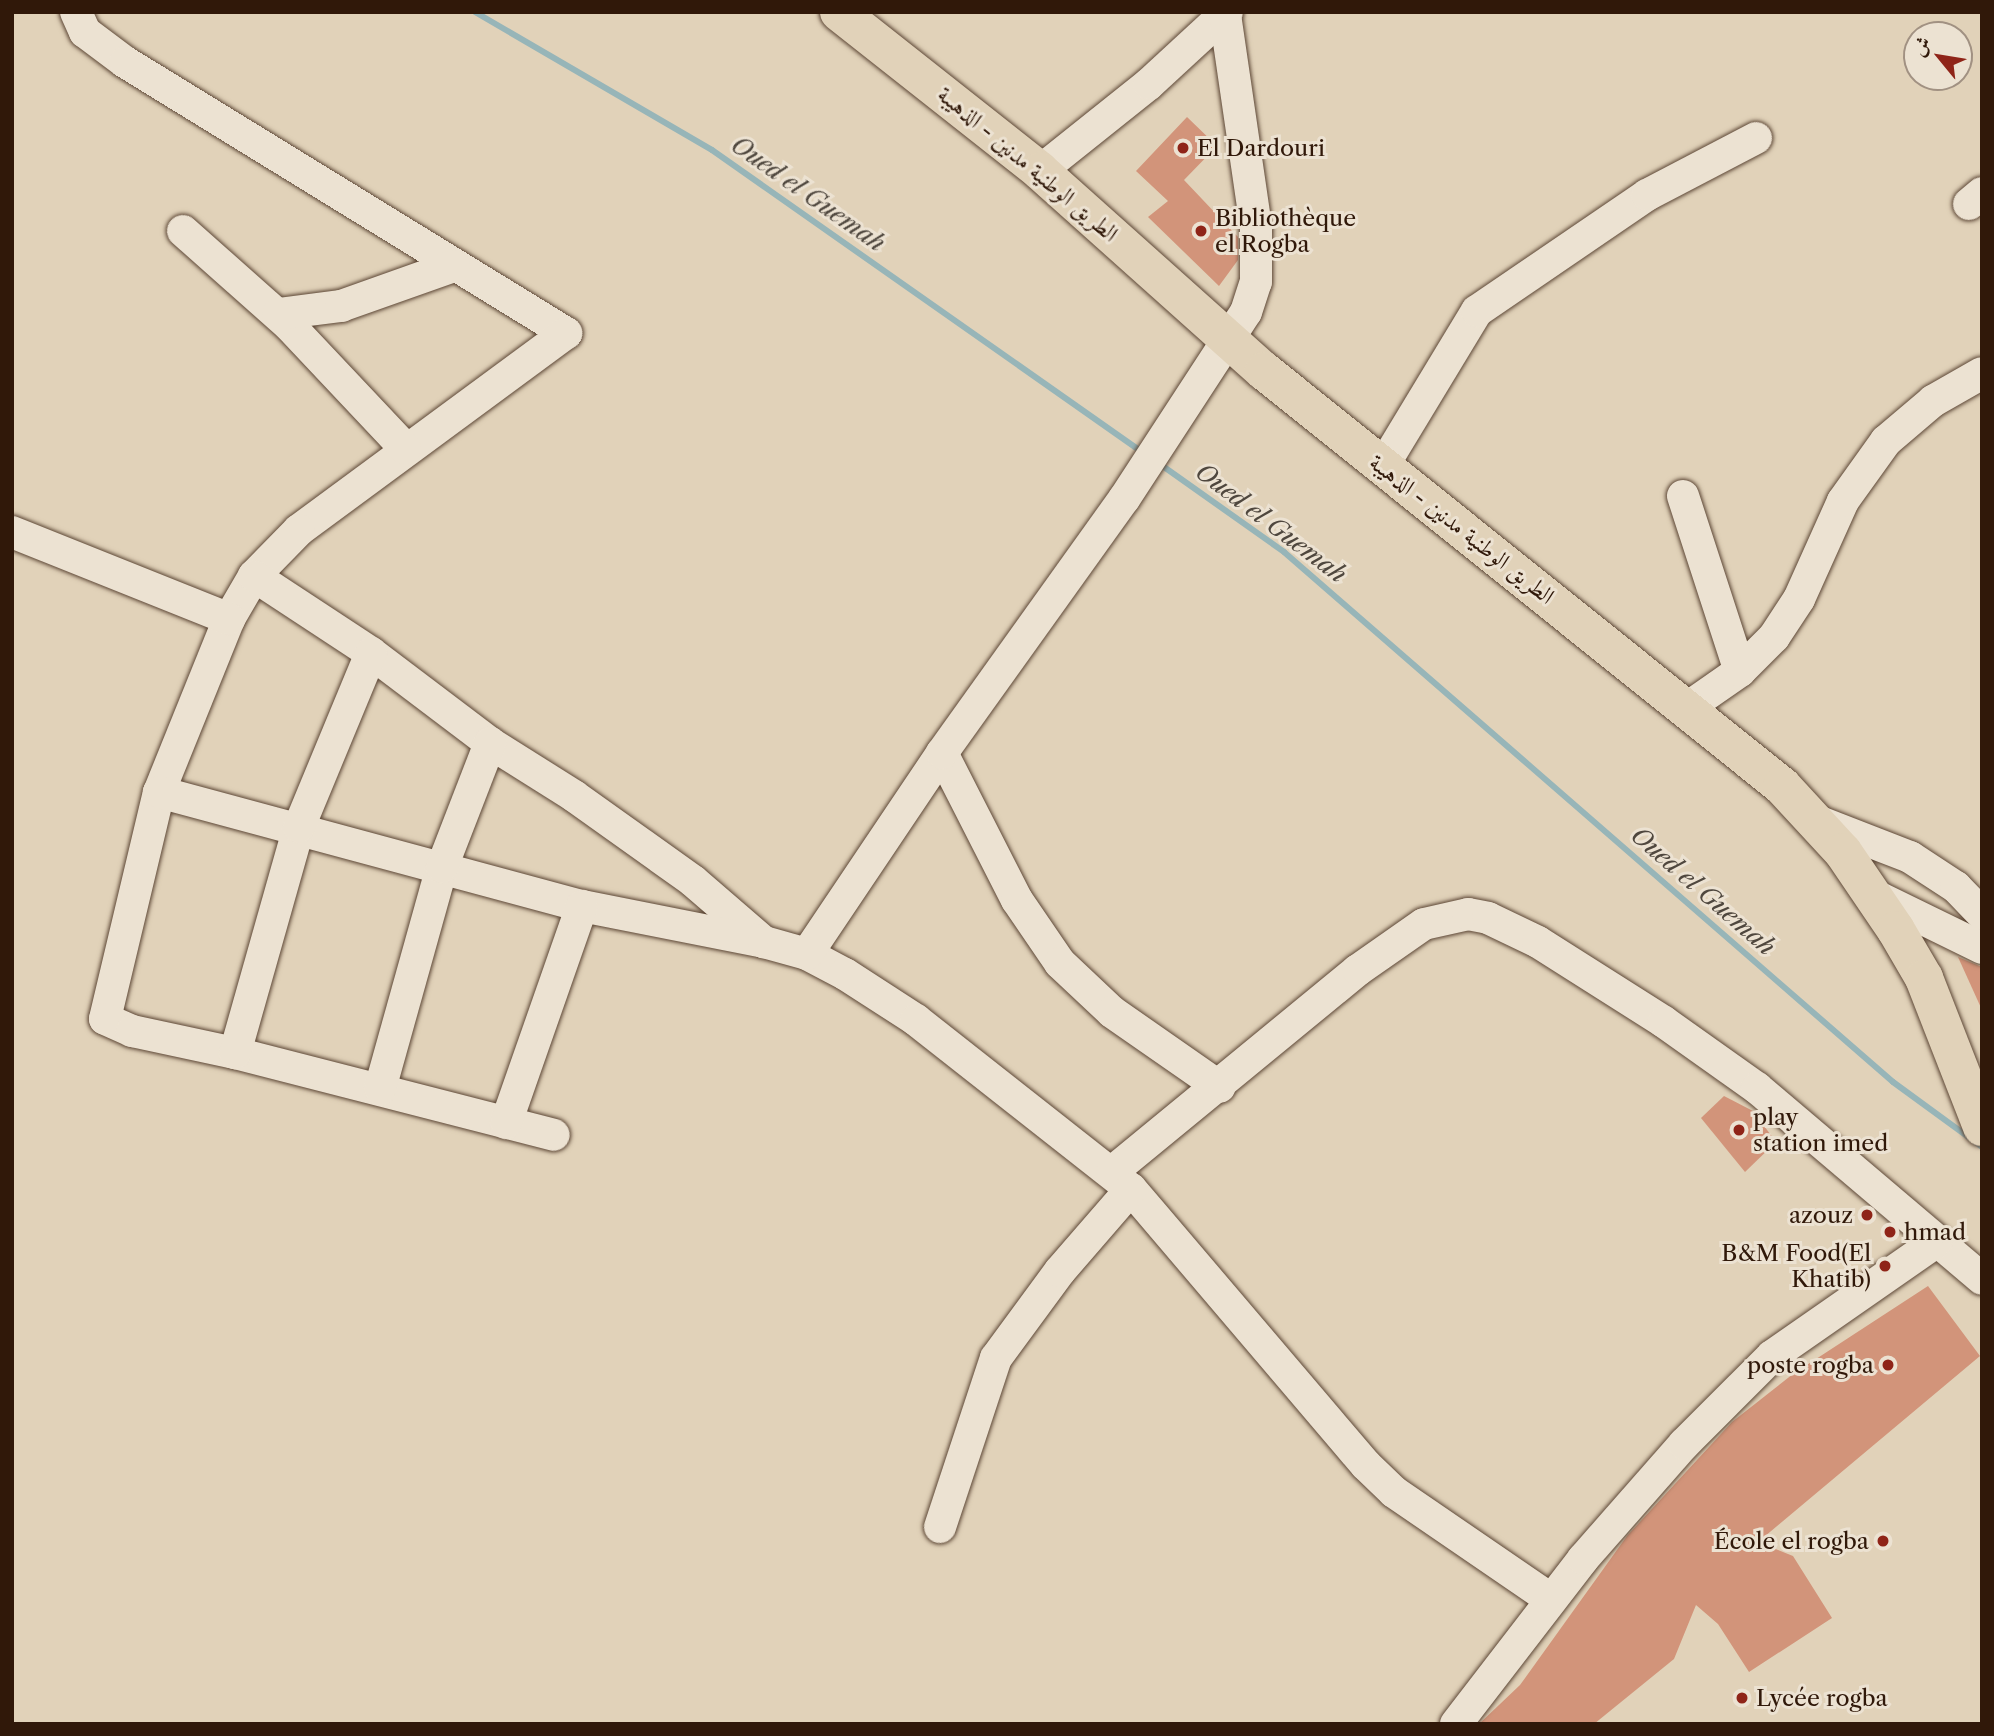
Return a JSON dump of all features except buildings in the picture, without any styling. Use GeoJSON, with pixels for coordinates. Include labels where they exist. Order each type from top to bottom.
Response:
{"type":"FeatureCollection","features":[{"type":"Feature","properties":{"kind":"main road","name":"الطريق الوطنية مدنين - الذهيبة"},"geometry":{"type":"LineString","coordinates":[[839,12],[1040,170],[1229,341],[1751,759],[1817,821],[1876,896],[1924,978],[1982,1127]]}},
{"type":"Feature","properties":{"kind":"street"},"geometry":{"type":"LineString","coordinates":[[77,12],[85,32],[125,62],[566,333],[405,448],[299,530],[254,576],[229,619],[159,792],[104,1019],[132,1031],[235,1053],[554,1135]]}},
{"type":"Feature","properties":{"kind":"street"},"geometry":{"type":"LineString","coordinates":[[1040,170],[1149,84],[1226,14]]}},
{"type":"Feature","properties":{"kind":"street"},"geometry":{"type":"LineString","coordinates":[[807,954],[942,753],[1102,531],[1229,341],[1252,298],[1257,259],[1226,14]]}},
{"type":"Feature","properties":{"kind":"street"},"geometry":{"type":"LineString","coordinates":[[1383,467],[1477,311],[1665,184],[1756,138]]}},
{"type":"Feature","properties":{"kind":"street"},"geometry":{"type":"LineString","coordinates":[[183,231],[278,314],[405,448]]}},
{"type":"Feature","properties":{"kind":"street"},"geometry":{"type":"LineString","coordinates":[[278,314],[341,306],[454,266]]}},
{"type":"Feature","properties":{"kind":"street"},"geometry":{"type":"LineString","coordinates":[[1687,708],[1740,671],[1774,637],[1799,599],[1843,501],[1886,441],[1933,401],[1982,373]]}},
{"type":"Feature","properties":{"kind":"street"},"geometry":{"type":"LineString","coordinates":[[1683,496],[1740,671]]}},
{"type":"Feature","properties":{"kind":"street"},"geometry":{"type":"LineString","coordinates":[[12,532],[229,619]]}},
{"type":"Feature","properties":{"kind":"street"},"geometry":{"type":"LineString","coordinates":[[254,576],[371,653],[490,743],[574,796],[693,881],[764,942]]}},
{"type":"Feature","properties":{"kind":"street"},"geometry":{"type":"LineString","coordinates":[[235,1053],[299,827],[371,653]]}},
{"type":"Feature","properties":{"kind":"street"},"geometry":{"type":"LineString","coordinates":[[380,1090],[442,867],[490,743]]}},
{"type":"Feature","properties":{"kind":"street"},"geometry":{"type":"LineString","coordinates":[[942,753],[1017,900],[1060,964],[1112,1012],[1220,1087]]}},
{"type":"Feature","properties":{"kind":"street"},"geometry":{"type":"LineString","coordinates":[[159,792],[299,827],[582,906],[764,942],[807,954],[916,1020],[1121,1180],[1366,1465],[1394,1492],[1550,1599]]}},
{"type":"Feature","properties":{"kind":"street"},"geometry":{"type":"LineString","coordinates":[[1817,821],[1910,856],[1956,887],[1982,915]]}},
{"type":"Feature","properties":{"kind":"street"},"geometry":{"type":"LineString","coordinates":[[1876,896],[1982,948]]}},
{"type":"Feature","properties":{"kind":"street"},"geometry":{"type":"LineString","coordinates":[[506,1123],[582,906]]}},
{"type":"Feature","properties":{"kind":"street"},"geometry":{"type":"LineString","coordinates":[[940,1527],[996,1358],[1121,1180],[1220,1087],[1358,970],[1424,924],[1448,916],[1488,919],[1538,942],[1664,1022],[1757,1088],[1982,1279]]}},
{"type":"Feature","properties":{"kind":"street"},"geometry":{"type":"LineString","coordinates":[[1456,1724],[1550,1599],[1652,1480],[1772,1356],[1936,1242]]}},
{"type":"Feature","properties":{"kind":"waterway","name":"Oued el Guemah"},"geometry":{"type":"LineString","coordinates":[[475,12],[712,150],[1142,452]]}},
{"type":"Feature","properties":{"kind":"waterway","name":"Oued el Guemah"},"geometry":{"type":"LineString","coordinates":[[1157,462],[1284,552],[1893,1082],[1982,1147]]}},
{"type":"Feature","properties":{"kind":"place","name":"El Dardouri"},"geometry":{"type":"Point","coordinates":[1183,148]}},
{"type":"Feature","properties":{"kind":"place","name":"Bibliothèque el Rogba"},"geometry":{"type":"Point","coordinates":[1201,231]}},
{"type":"Feature","properties":{"kind":"place","name":"play station imed"},"geometry":{"type":"Point","coordinates":[1739,1130]}},
{"type":"Feature","properties":{"kind":"place","name":"azouz"},"geometry":{"type":"Point","coordinates":[1867,1215]}},
{"type":"Feature","properties":{"kind":"place","name":"hmad"},"geometry":{"type":"Point","coordinates":[1890,1232]}},
{"type":"Feature","properties":{"kind":"place","name":"B&M Food(El Khatib)"},"geometry":{"type":"Point","coordinates":[1885,1266]}},
{"type":"Feature","properties":{"kind":"place","name":"poste rogba"},"geometry":{"type":"Point","coordinates":[1888,1365]}},
{"type":"Feature","properties":{"kind":"place","name":"École el rogba"},"geometry":{"type":"Point","coordinates":[1883,1541]}},
{"type":"Feature","properties":{"kind":"place","name":"Lycée rogba"},"geometry":{"type":"Point","coordinates":[1742,1698]}}]}
